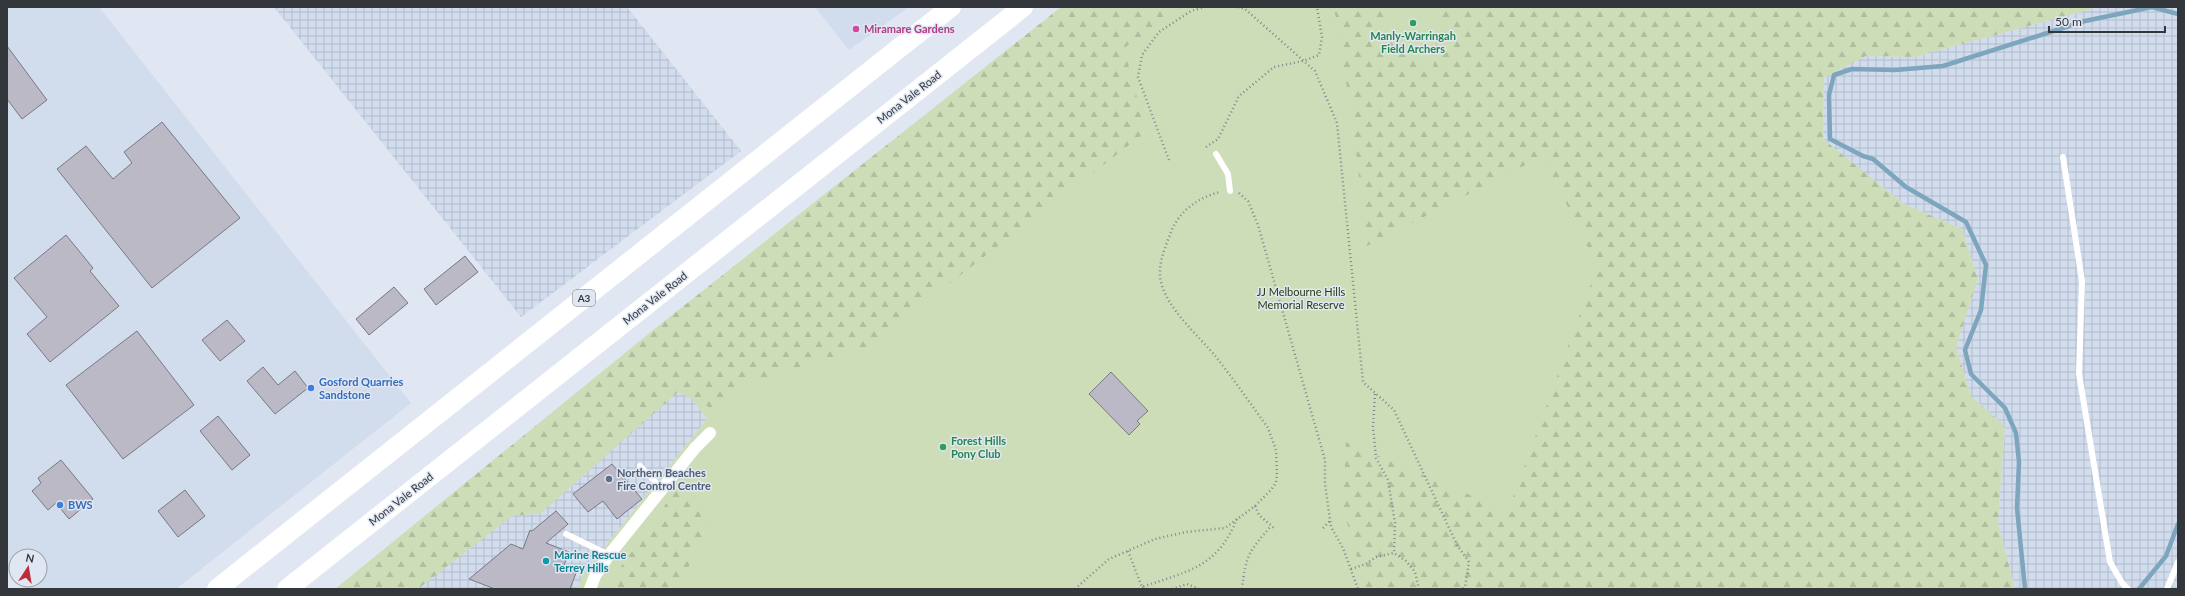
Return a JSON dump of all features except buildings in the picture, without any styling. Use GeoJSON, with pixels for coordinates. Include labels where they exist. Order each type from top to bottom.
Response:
{"type":"FeatureCollection","features":[{"type":"Feature","properties":{"kind":"highway","name":"A3"},"geometry":{"type":"LineString","coordinates":[[217,589],[951,7]]}},
{"type":"Feature","properties":{"kind":"highway","name":"Mona Vale Road"},"geometry":{"type":"LineString","coordinates":[[287,589],[1023,7]]}},
{"type":"Feature","properties":{"kind":"street"},"geometry":{"type":"LineString","coordinates":[[590,589],[595,576],[609,555],[695,448],[710,433]]}},
{"type":"Feature","properties":{"kind":"lane"},"geometry":{"type":"LineString","coordinates":[[1216,154],[1228,174],[1230,191]]}},
{"type":"Feature","properties":{"kind":"lane"},"geometry":{"type":"LineString","coordinates":[[2063,157],[2082,281],[2079,374],[2110,562],[2122,583],[2128,589]]}},
{"type":"Feature","properties":{"kind":"lane"},"geometry":{"type":"LineString","coordinates":[[640,466],[662,489]]}},
{"type":"Feature","properties":{"kind":"lane"},"geometry":{"type":"LineString","coordinates":[[566,534],[609,555]]}},
{"type":"Feature","properties":{"kind":"lane"},"geometry":{"type":"LineString","coordinates":[[2167,589],[2178,562]]}},
{"type":"Feature","properties":{"kind":"path"},"geometry":{"type":"LineString","coordinates":[[1169,160],[1138,77],[1142,55],[1159,32],[1191,10],[1204,7]]}},
{"type":"Feature","properties":{"kind":"path"},"geometry":{"type":"LineString","coordinates":[[1238,7],[1245,9],[1315,71],[1337,123],[1363,382],[1394,410],[1457,545],[1469,562],[1464,588]]}},
{"type":"Feature","properties":{"kind":"path"},"geometry":{"type":"LineString","coordinates":[[1206,147],[1218,139],[1239,96],[1274,67],[1303,61],[1319,55],[1322,37],[1317,7]]}},
{"type":"Feature","properties":{"kind":"path"},"geometry":{"type":"LineString","coordinates":[[1075,589],[1109,560],[1155,539],[1180,533],[1225,528],[1255,506],[1276,483],[1278,465],[1274,440],[1255,410],[1216,357],[1169,301],[1164,292],[1160,273],[1164,251],[1173,226],[1182,214],[1199,200],[1213,193],[1230,191],[1238,193],[1248,201],[1258,225],[1325,460],[1325,484],[1330,521],[1358,589]]}},
{"type":"Feature","properties":{"kind":"path"},"geometry":{"type":"LineString","coordinates":[[1375,393],[1373,426],[1376,458],[1388,480],[1395,523],[1394,554]]}},
{"type":"Feature","properties":{"kind":"path"},"geometry":{"type":"LineString","coordinates":[[1242,589],[1244,564],[1250,550],[1272,527],[1259,515],[1255,506]]}},
{"type":"Feature","properties":{"kind":"path"},"geometry":{"type":"LineString","coordinates":[[1140,588],[1196,568],[1217,554],[1230,538],[1238,519]]}},
{"type":"Feature","properties":{"kind":"path"},"geometry":{"type":"LineString","coordinates":[[1323,528],[1330,521]]}},
{"type":"Feature","properties":{"kind":"path"},"geometry":{"type":"LineString","coordinates":[[1128,551],[1140,588]]}},
{"type":"Feature","properties":{"kind":"path"},"geometry":{"type":"LineString","coordinates":[[1351,569],[1366,564],[1376,557],[1394,554],[1406,561],[1414,572],[1419,589]]}},
{"type":"Feature","properties":{"kind":"path"},"geometry":{"type":"LineString","coordinates":[[1172,589],[1187,584],[1199,589]]}},
{"type":"Feature","properties":{"kind":"path"},"geometry":{"type":"LineString","coordinates":[[1140,588],[1147,589]]}},
{"type":"Feature","properties":{"kind":"shaded area"},"geometry":{"type":"Polygon","coordinates":[[[7,7],[99,7],[411,403],[176,589],[24,589],[23,588],[48,588],[48,548],[8,548],[8,569],[7,7]]]}},
{"type":"Feature","properties":{"kind":"shaded area"},"geometry":{"type":"Polygon","coordinates":[[[274,7],[627,7],[741,151],[521,317],[274,7]]]}},
{"type":"Feature","properties":{"kind":"shaded area","name":"Miramare Gardens"},"geometry":{"type":"Polygon","coordinates":[[[815,7],[909,7],[849,50],[815,7]]]}},
{"type":"Feature","properties":{"kind":"shaded area"},"geometry":{"type":"Polygon","coordinates":[[[2098,7],[2178,7],[2178,589],[2015,589],[1998,523],[2005,426],[1971,396],[1956,347],[1978,279],[1962,229],[1904,204],[1823,139],[1824,78],[1866,56],[1914,57],[2098,7]]]}},
{"type":"Feature","properties":{"kind":"shaded area"},"geometry":{"type":"Polygon","coordinates":[[[653,348],[707,419],[583,574],[577,589],[347,589],[653,348]]]}},
{"type":"Feature","properties":{"kind":"green space"},"geometry":{"type":"Polygon","coordinates":[[[1061,7],[1183,7],[1124,48],[1146,132],[867,347],[753,381],[713,409],[678,392],[541,513],[512,516],[418,589],[335,589],[652,331],[1061,7]]]}},
{"type":"Feature","properties":{"kind":"green space","name":"JJ Melbourne Hills Memorial Reserve"},"geometry":{"type":"Polygon","coordinates":[[[1093,7],[2025,7],[1828,60],[1808,122],[1935,259],[1976,589],[577,589],[583,574],[707,419],[653,348],[1093,7]]]}},
{"type":"Feature","properties":{"kind":"green space"},"geometry":{"type":"Polygon","coordinates":[[[1334,7],[1389,7],[1386,39],[1433,69],[1441,7],[2098,7],[1914,57],[1866,56],[1824,78],[1823,139],[1904,204],[1962,229],[1978,279],[1956,347],[1971,396],[2005,426],[1998,523],[2015,589],[1366,589],[1343,508],[1346,442],[1508,511],[1597,267],[1543,156],[1367,246],[1353,125],[1334,7]]]}},
{"type":"Feature","properties":{"kind":"green space"},"geometry":{"type":"Polygon","coordinates":[[[678,487],[709,511],[705,532],[701,542],[676,588],[605,589],[678,487]]]}},
{"type":"Feature","properties":{"kind":"waterway"},"geometry":{"type":"LineString","coordinates":[[2025,589],[2017,508],[2019,462],[2016,433],[2005,408],[1971,374],[1965,350],[1981,310],[1986,265],[1966,222],[1906,187],[1873,159],[1863,156],[1830,139],[1829,95],[1834,75],[1852,69],[1895,70],[1943,66],[2085,21],[2152,7],[2178,14]]}},
{"type":"Feature","properties":{"kind":"waterway"},"geometry":{"type":"LineString","coordinates":[[2139,589],[2166,556],[2178,524]]}},
{"type":"Feature","properties":{"kind":"place","name":"Manly-Warringah Field Archers"},"geometry":{"type":"Point","coordinates":[1413,23]}},
{"type":"Feature","properties":{"kind":"place","name":"Miramare Gardens"},"geometry":{"type":"Point","coordinates":[856,29]}},
{"type":"Feature","properties":{"kind":"place","name":"Gosford Quarries Sandstone"},"geometry":{"type":"Point","coordinates":[311,388]}},
{"type":"Feature","properties":{"kind":"place","name":"Forest Hills Pony Club"},"geometry":{"type":"Point","coordinates":[943,447]}},
{"type":"Feature","properties":{"kind":"place","name":"Northern Beaches Fire Control Centre"},"geometry":{"type":"Point","coordinates":[609,479]}},
{"type":"Feature","properties":{"kind":"place","name":"BWS"},"geometry":{"type":"Point","coordinates":[60,505]}},
{"type":"Feature","properties":{"kind":"place","name":"Marine Rescue Terrey Hills"},"geometry":{"type":"Point","coordinates":[546,561]}}]}
